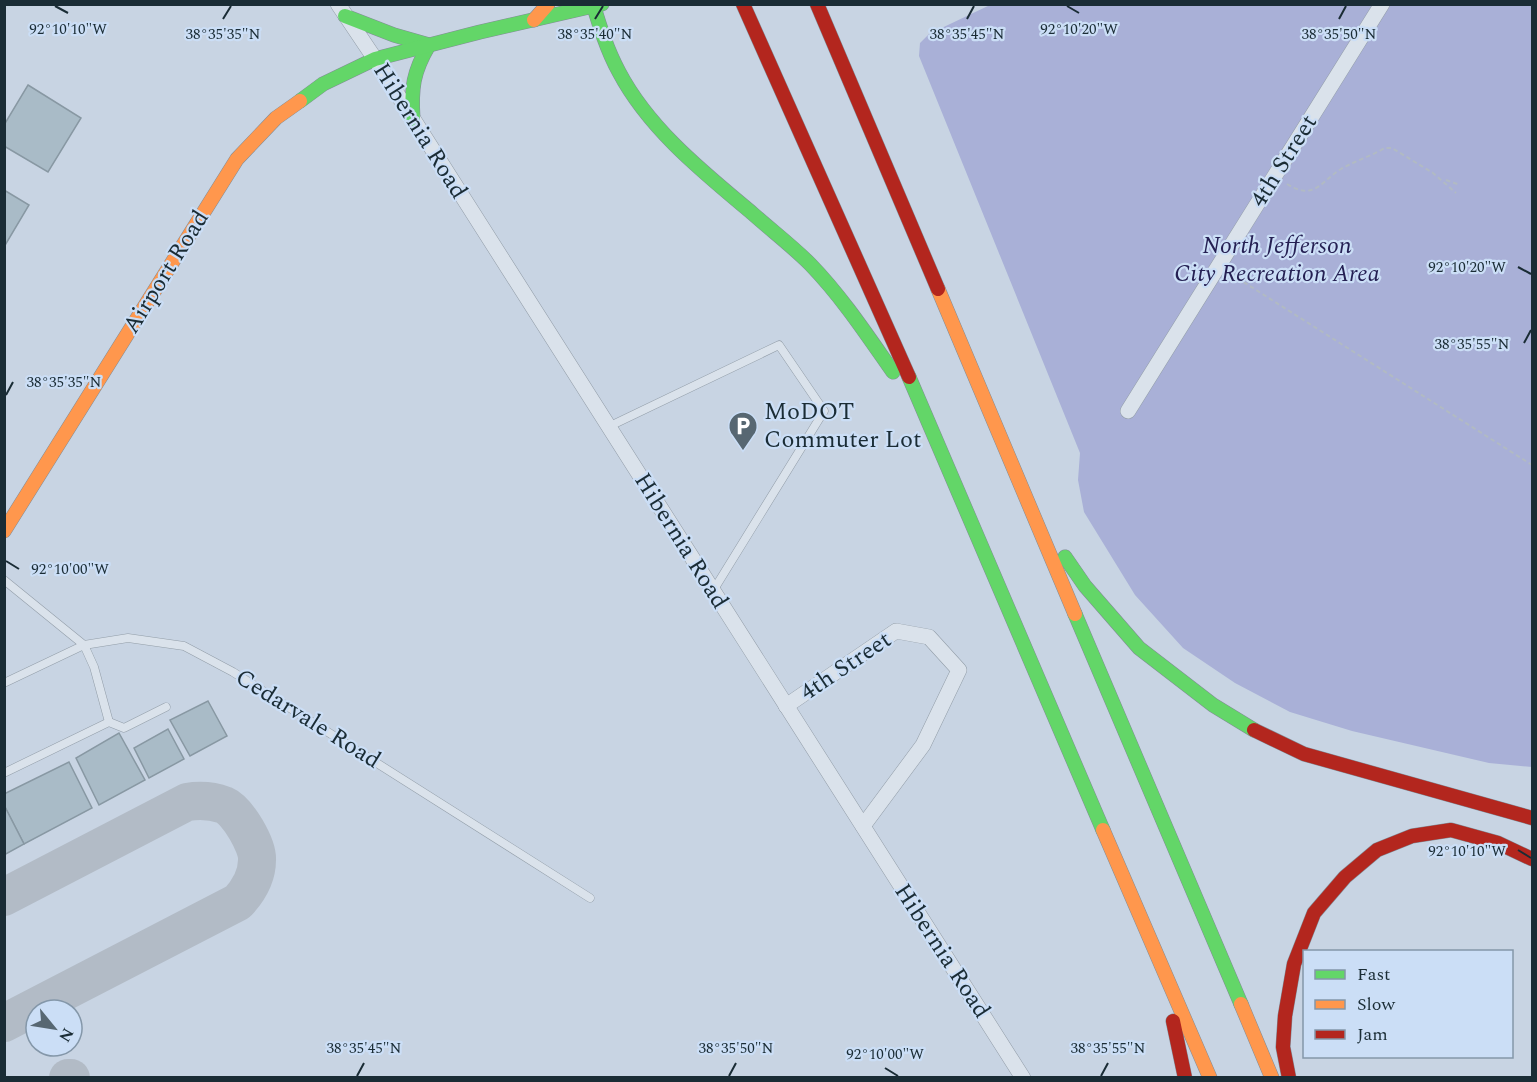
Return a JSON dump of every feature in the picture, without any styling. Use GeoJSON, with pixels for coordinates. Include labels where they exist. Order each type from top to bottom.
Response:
{"type":"FeatureCollection","features":[{"type":"Feature","properties":{"kind":"main road"},"geometry":{"type":"LineString","coordinates":[[534,20],[548,4]]}},
{"type":"Feature","properties":{"kind":"main road"},"geometry":{"type":"LineString","coordinates":[[742,4],[932,430],[1210,1077]]}},
{"type":"Feature","properties":{"kind":"main road"},"geometry":{"type":"LineString","coordinates":[[817,4],[1272,1077]]}},
{"type":"Feature","properties":{"kind":"main road"},"geometry":{"type":"LineString","coordinates":[[596,5],[608,55],[635,99],[670,142],[809,263],[855,317],[932,430]]}},
{"type":"Feature","properties":{"kind":"main road","name":"Airport Road"},"geometry":{"type":"LineString","coordinates":[[4,531],[10,512],[237,159],[276,118],[323,84],[375,60],[596,5]]}},
{"type":"Feature","properties":{"kind":"main road"},"geometry":{"type":"LineString","coordinates":[[341,10],[394,35],[429,45],[415,67],[410,89],[412,119]]}},
{"type":"Feature","properties":{"kind":"main road"},"geometry":{"type":"LineString","coordinates":[[1031,507],[1085,586],[1139,648],[1213,705],[1255,731],[1304,754],[1533,818]]}},
{"type":"Feature","properties":{"kind":"main road"},"geometry":{"type":"LineString","coordinates":[[1289,1077],[1283,1047],[1285,1016],[1294,964],[1314,913],[1345,877],[1377,850],[1412,836],[1451,830],[1498,843],[1533,860]]}},
{"type":"Feature","properties":{"kind":"main road"},"geometry":{"type":"LineString","coordinates":[[1160,958],[1185,1077]]}},
{"type":"Feature","properties":{"kind":"street","name":"4th Street"},"geometry":{"type":"LineString","coordinates":[[1128,411],[1382,4]]}},
{"type":"Feature","properties":{"kind":"street","name":"Hibernia Road"},"geometry":{"type":"LineString","coordinates":[[341,10],[1023,1077]]}},
{"type":"Feature","properties":{"kind":"street","name":"4th Street"},"geometry":{"type":"LineString","coordinates":[[786,706],[896,631],[929,637],[959,670],[923,745],[863,826]]}},
{"type":"Feature","properties":{"kind":"lane"},"geometry":{"type":"LineString","coordinates":[[609,427],[779,345],[824,411],[712,591]]}},
{"type":"Feature","properties":{"kind":"lane"},"geometry":{"type":"LineString","coordinates":[[4,580],[84,645],[94,667],[109,722]]}},
{"type":"Feature","properties":{"kind":"lane","name":"Cedarvale Road"},"geometry":{"type":"LineString","coordinates":[[4,683],[84,645],[128,639],[184,646],[233,672],[590,898]]}},
{"type":"Feature","properties":{"kind":"lane"},"geometry":{"type":"LineString","coordinates":[[4,773],[109,722],[124,728],[166,707]]}},
{"type":"Feature","properties":{"kind":"path"},"geometry":{"type":"LineString","coordinates":[[1274,176],[1294,189],[1310,191],[1318,189],[1340,170],[1385,148],[1392,148],[1443,180],[1456,193]]}},
{"type":"Feature","properties":{"kind":"path"},"geometry":{"type":"LineString","coordinates":[[1443,180],[1460,185]]}},
{"type":"Feature","properties":{"kind":"path"},"geometry":{"type":"LineString","coordinates":[[1218,266],[1336,343],[1533,465]]}},
{"type":"Feature","properties":{"kind":"green space","name":"North Jefferson City Recreation Area"},"geometry":{"type":"Polygon","coordinates":[[[990,5],[1532,5],[1532,767],[1489,763],[1352,731],[1290,712],[1235,683],[1183,648],[1135,595],[1084,512],[1078,480],[1080,453],[919,56],[920,43],[929,34],[990,5]]]}},
{"type":"Feature","properties":{"kind":"building"},"geometry":{"type":"Polygon","coordinates":[[[28,85],[81,118],[48,172],[4,146],[4,125],[28,85]]]}},
{"type":"Feature","properties":{"kind":"building"},"geometry":{"type":"Polygon","coordinates":[[[4,190],[29,205],[4,247],[4,190]]]}},
{"type":"Feature","properties":{"kind":"building"},"geometry":{"type":"Polygon","coordinates":[[[208,701],[227,736],[190,756],[170,720],[208,701]]]}},
{"type":"Feature","properties":{"kind":"building"},"geometry":{"type":"Polygon","coordinates":[[[168,729],[184,759],[149,778],[134,748],[168,729]]]}},
{"type":"Feature","properties":{"kind":"building"},"geometry":{"type":"Polygon","coordinates":[[[119,733],[145,780],[99,805],[76,758],[119,733]]]}},
{"type":"Feature","properties":{"kind":"building"},"geometry":{"type":"Polygon","coordinates":[[[69,762],[92,808],[24,844],[4,805],[4,794],[69,762]]]}},
{"type":"Feature","properties":{"kind":"building"},"geometry":{"type":"Polygon","coordinates":[[[4,805],[24,844],[4,855],[4,805]]]}},
{"type":"Feature","properties":{"kind":"taxiway"},"geometry":{"type":"LineString","coordinates":[[4,897],[187,802],[211,802],[224,805],[229,809],[246,830],[254,846],[257,860],[254,878],[238,902],[4,1023]]}},
{"type":"Feature","properties":{"kind":"traffic: fast"},"geometry":{"type":"LineString","coordinates":[[593,4],[615,64],[631,93],[661,131],[696,165],[810,264],[864,330],[893,372]]}},
{"type":"Feature","properties":{"kind":"traffic: fast"},"geometry":{"type":"LineString","coordinates":[[300,101],[323,84],[375,59],[602,4]]}},
{"type":"Feature","properties":{"kind":"traffic: fast"},"geometry":{"type":"LineString","coordinates":[[345,16],[394,35],[429,45],[414,80],[413,119]]}},
{"type":"Feature","properties":{"kind":"traffic: fast"},"geometry":{"type":"LineString","coordinates":[[909,377],[1103,830]]}},
{"type":"Feature","properties":{"kind":"traffic: fast"},"geometry":{"type":"LineString","coordinates":[[1065,557],[1085,586],[1139,648],[1213,705],[1254,730]]}},
{"type":"Feature","properties":{"kind":"traffic: fast"},"geometry":{"type":"LineString","coordinates":[[1075,614],[1241,1004]]}},
{"type":"Feature","properties":{"kind":"traffic: slow"},"geometry":{"type":"LineString","coordinates":[[534,20],[548,4]]}},
{"type":"Feature","properties":{"kind":"traffic: slow"},"geometry":{"type":"LineString","coordinates":[[4,531],[237,159],[276,118],[300,101]]}},
{"type":"Feature","properties":{"kind":"traffic: slow"},"geometry":{"type":"LineString","coordinates":[[938,289],[1075,614]]}},
{"type":"Feature","properties":{"kind":"traffic: slow"},"geometry":{"type":"LineString","coordinates":[[1103,830],[1210,1078]]}},
{"type":"Feature","properties":{"kind":"traffic: slow"},"geometry":{"type":"LineString","coordinates":[[1241,1004],[1272,1078]]}},
{"type":"Feature","properties":{"kind":"traffic: jam"},"geometry":{"type":"LineString","coordinates":[[743,4],[909,377]]}},
{"type":"Feature","properties":{"kind":"traffic: jam"},"geometry":{"type":"LineString","coordinates":[[817,4],[938,289]]}},
{"type":"Feature","properties":{"kind":"traffic: jam"},"geometry":{"type":"LineString","coordinates":[[1254,730],[1304,754],[1532,818]]}},
{"type":"Feature","properties":{"kind":"traffic: jam"},"geometry":{"type":"LineString","coordinates":[[1289,1078],[1283,1047],[1285,1016],[1294,964],[1314,913],[1345,877],[1377,850],[1412,836],[1451,830],[1498,843],[1532,859]]}},
{"type":"Feature","properties":{"kind":"traffic: jam"},"geometry":{"type":"LineString","coordinates":[[1173,1021],[1185,1078]]}},
{"type":"Feature","properties":{"kind":"place","name":"MoDOT Commuter Lot"},"geometry":{"type":"Point","coordinates":[743,452]}}]}
